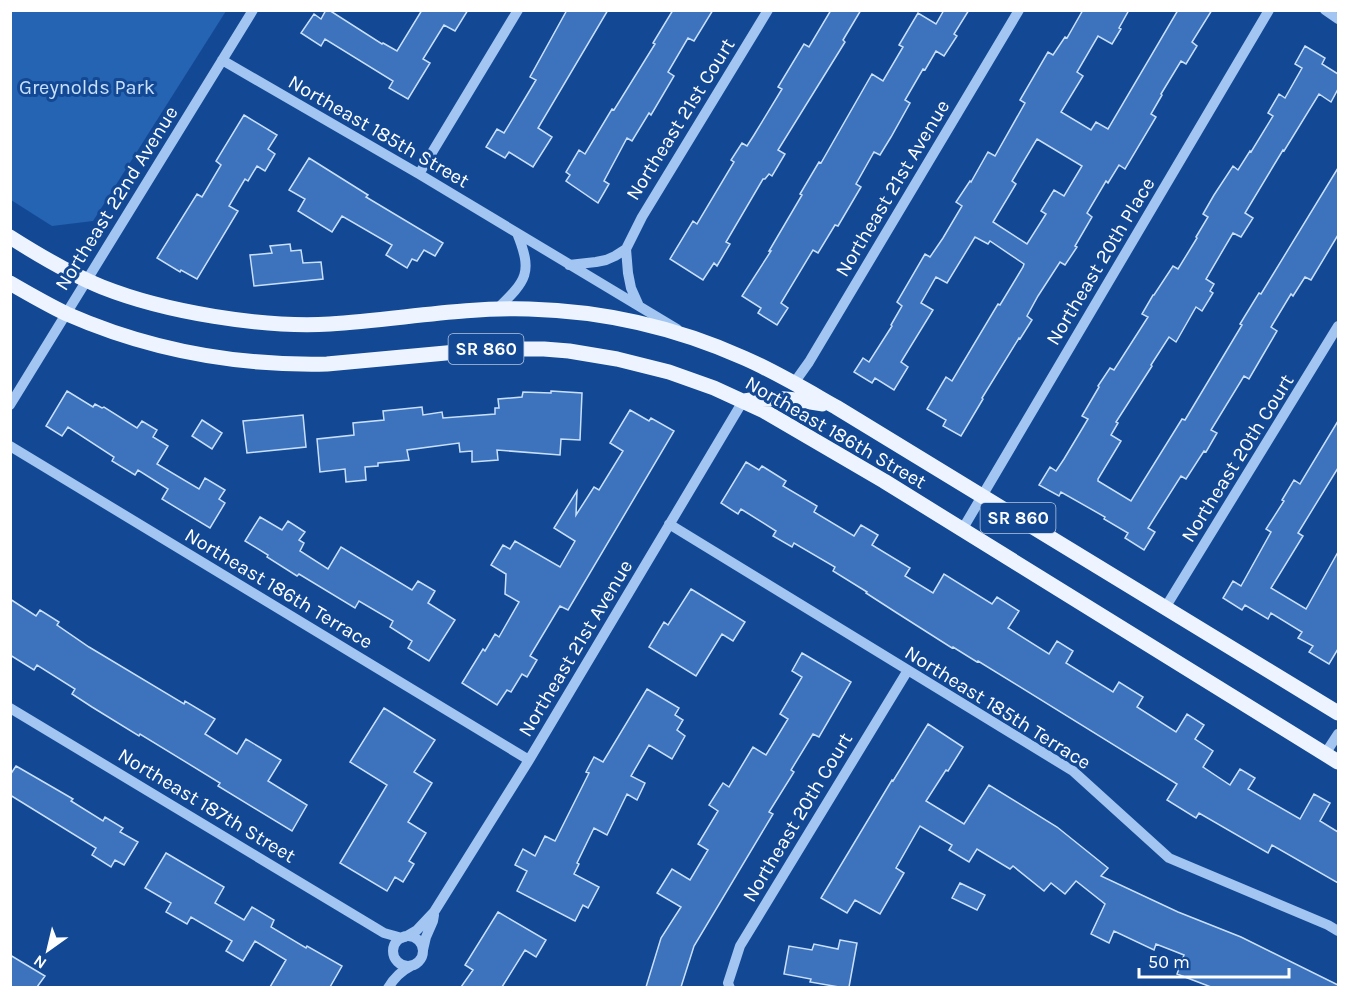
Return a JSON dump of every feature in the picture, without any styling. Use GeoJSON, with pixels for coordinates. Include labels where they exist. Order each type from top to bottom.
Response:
{"type":"FeatureCollection","features":[{"type":"Feature","properties":{"kind":"main road","name":"Northeast 186th Street"},"geometry":{"type":"LineString","coordinates":[[10,237],[57,265],[114,291],[180,309],[231,318],[280,323],[327,324],[469,310],[556,311],[621,319],[690,337],[743,357],[836,407],[1338,713]]}},
{"type":"Feature","properties":{"kind":"main road","name":"Northeast 186th Street"},"geometry":{"type":"LineString","coordinates":[[10,283],[66,313],[121,334],[190,353],[256,362],[327,364],[517,348],[569,351],[617,359],[693,380],[743,400],[786,423],[1332,758]]}},
{"type":"Feature","properties":{"kind":"main road"},"geometry":{"type":"LineString","coordinates":[[743,400],[780,398],[836,407]]}},
{"type":"Feature","properties":{"kind":"street","name":"Northeast 22nd Avenue"},"geometry":{"type":"LineString","coordinates":[[10,405],[253,10]]}},
{"type":"Feature","properties":{"kind":"street"},"geometry":{"type":"LineString","coordinates":[[419,174],[518,10]]}},
{"type":"Feature","properties":{"kind":"street","name":"Northeast 21st Court"},"geometry":{"type":"LineString","coordinates":[[626,249],[642,217],[768,10]]}},
{"type":"Feature","properties":{"kind":"street","name":"Northeast 21st Avenue"},"geometry":{"type":"LineString","coordinates":[[794,383],[809,362],[1019,10]]}},
{"type":"Feature","properties":{"kind":"street","name":"Northeast 20th Place"},"geometry":{"type":"LineString","coordinates":[[962,530],[1269,10]]}},
{"type":"Feature","properties":{"kind":"street"},"geometry":{"type":"LineString","coordinates":[[1325,10],[1338,19]]}},
{"type":"Feature","properties":{"kind":"street","name":"Northeast 185th Street"},"geometry":{"type":"LineString","coordinates":[[222,60],[419,174],[690,337]]}},
{"type":"Feature","properties":{"kind":"street"},"geometry":{"type":"LineString","coordinates":[[497,309],[516,291],[527,269],[525,253],[517,233]]}},
{"type":"Feature","properties":{"kind":"street"},"geometry":{"type":"LineString","coordinates":[[569,265],[606,260],[626,249],[629,281],[639,306]]}},
{"type":"Feature","properties":{"kind":"street","name":"Northeast 20th Court"},"geometry":{"type":"LineString","coordinates":[[1166,608],[1338,326]]}},
{"type":"Feature","properties":{"kind":"street","name":"Northeast 21st Avenue"},"geometry":{"type":"LineString","coordinates":[[403,937],[417,930],[434,912],[529,760],[743,400]]}},
{"type":"Feature","properties":{"kind":"street","name":"Northeast 186th Terrace"},"geometry":{"type":"LineString","coordinates":[[10,446],[529,760]]}},
{"type":"Feature","properties":{"kind":"street","name":"Northeast 185th Terrace"},"geometry":{"type":"LineString","coordinates":[[669,524],[1073,771],[1169,858],[1338,931]]}},
{"type":"Feature","properties":{"kind":"street","name":"Northeast 20th Court"},"geometry":{"type":"LineString","coordinates":[[730,987],[728,983],[740,946],[908,670]]}},
{"type":"Feature","properties":{"kind":"street","name":"Northeast 187th Street"},"geometry":{"type":"LineString","coordinates":[[10,708],[384,933],[403,937]]}},
{"type":"Feature","properties":{"kind":"street"},"geometry":{"type":"LineString","coordinates":[[1332,758],[1338,734]]}},
{"type":"Feature","properties":{"kind":"street","name":"Northeast 21st Avenue"},"geometry":{"type":"LineString","coordinates":[[423,950],[434,912]]}},
{"type":"Feature","properties":{"kind":"street"},"geometry":{"type":"LineString","coordinates":[[384,933],[400,963],[413,965]]}},
{"type":"Feature","properties":{"kind":"street"},"geometry":{"type":"LineString","coordinates":[[403,937],[419,940],[423,950],[421,959],[405,969],[390,983],[395,969],[396,942],[403,937]]}},
{"type":"Feature","properties":{"kind":"green space","name":"Greynolds Park"},"geometry":{"type":"Polygon","coordinates":[[[10,11],[226,11],[93,221],[52,226],[11,200],[10,11]]]}},
{"type":"Feature","properties":{"kind":"building"},"geometry":{"type":"Polygon","coordinates":[[[326,10],[397,51],[422,10],[468,10],[455,31],[444,25],[423,59],[430,63],[408,99],[389,88],[393,81],[325,39],[321,46],[301,33],[314,14],[321,19],[326,10]]]}},
{"type":"Feature","properties":{"kind":"building"},"geometry":{"type":"Polygon","coordinates":[[[567,10],[608,10],[538,128],[552,137],[533,167],[509,152],[505,158],[486,147],[497,129],[504,133],[536,80],[530,77],[567,10]]]}},
{"type":"Feature","properties":{"kind":"building"},"geometry":{"type":"Polygon","coordinates":[[[673,10],[713,10],[694,41],[688,38],[668,72],[674,76],[651,115],[649,113],[632,141],[627,138],[604,181],[609,184],[598,203],[566,181],[570,175],[566,172],[579,150],[585,154],[655,44],[653,43],[673,10]]]}},
{"type":"Feature","properties":{"kind":"building"},"geometry":{"type":"Polygon","coordinates":[[[831,10],[861,10],[843,40],[845,42],[778,150],[785,154],[772,176],[769,174],[763,179],[726,242],[730,244],[717,266],[714,263],[703,280],[670,259],[693,221],[697,224],[734,162],[731,160],[742,143],[747,146],[754,135],[782,89],[778,87],[804,44],[809,47],[831,10]]]}},
{"type":"Feature","properties":{"kind":"building"},"geometry":{"type":"Polygon","coordinates":[[[944,10],[969,10],[954,34],[957,36],[944,56],[936,51],[925,70],[923,69],[905,100],[910,103],[880,155],[874,152],[856,184],[861,187],[838,226],[835,225],[818,253],[813,250],[781,303],[788,308],[777,325],[758,313],[761,308],[742,296],[771,251],[769,251],[802,195],[800,194],[819,162],[821,163],[872,74],[883,81],[903,47],[899,45],[918,13],[936,24],[944,10]]]}},
{"type":"Feature","properties":{"kind":"building"},"geometry":{"type":"Polygon","coordinates":[[[1083,10],[1129,10],[1112,44],[1098,36],[1077,72],[1083,76],[1061,112],[1091,130],[1096,122],[1108,129],[1178,10],[1212,10],[1192,42],[1197,46],[1186,64],[1181,61],[1161,94],[1151,114],[1156,117],[1125,169],[1119,165],[1108,183],[1106,181],[1087,213],[1092,217],[1075,246],[1077,247],[1065,265],[1060,262],[1038,296],[1027,316],[1032,320],[982,398],[961,436],[943,426],[946,420],[927,409],[946,377],[952,381],[1023,267],[1024,264],[990,241],[988,244],[975,237],[947,283],[936,277],[921,303],[933,310],[901,362],[908,367],[894,390],[875,378],[872,383],[854,372],[863,358],[869,362],[892,326],[902,306],[897,302],[925,254],[930,257],[943,238],[962,206],[956,202],[971,182],[988,152],[995,156],[1025,103],[1020,100],[1048,52],[1053,55],[1065,37],[1067,38],[1083,10]],[[1037,139],[1012,181],[1016,184],[993,222],[1027,244],[1046,214],[1041,211],[1054,190],[1064,196],[1082,166],[1037,139]]]}},
{"type":"Feature","properties":{"kind":"building"},"geometry":{"type":"Polygon","coordinates":[[[1305,46],[1325,58],[1322,64],[1338,74],[1338,89],[1331,102],[1319,94],[1245,213],[1253,218],[1241,237],[1233,233],[1206,279],[1214,284],[1210,291],[1213,293],[1202,311],[1196,307],[1176,342],[1169,337],[1116,422],[1118,423],[1111,435],[1121,441],[1098,481],[1131,501],[1182,419],[1185,420],[1242,325],[1240,324],[1259,293],[1261,294],[1338,168],[1338,235],[1311,280],[1305,277],[1293,296],[1291,294],[1271,327],[1277,331],[1249,379],[1244,376],[1211,430],[1217,433],[1206,452],[1204,451],[1186,479],[1181,476],[1148,528],[1155,532],[1144,550],[1125,538],[1128,533],[1104,519],[1105,517],[1061,492],[1059,496],[1039,485],[1050,467],[1056,471],[1064,459],[1088,419],[1082,416],[1098,386],[1110,368],[1114,370],[1148,317],[1142,314],[1153,295],[1173,266],[1178,269],[1197,238],[1208,217],[1203,214],[1214,195],[1233,166],[1238,170],[1251,152],[1273,116],[1268,113],[1279,94],[1285,98],[1302,68],[1295,64],[1305,46]]]}},
{"type":"Feature","properties":{"kind":"building"},"geometry":{"type":"Polygon","coordinates":[[[244,115],[277,135],[268,149],[275,154],[265,171],[257,166],[248,181],[245,179],[229,206],[238,211],[197,279],[157,258],[197,194],[202,197],[221,165],[216,161],[244,115]]]}},
{"type":"Feature","properties":{"kind":"building"},"geometry":{"type":"Polygon","coordinates":[[[309,158],[368,195],[366,197],[443,243],[435,256],[424,250],[417,261],[412,259],[407,268],[386,255],[392,245],[342,216],[332,232],[298,211],[305,199],[289,190],[309,158]]]}},
{"type":"Feature","properties":{"kind":"building"},"geometry":{"type":"Polygon","coordinates":[[[290,244],[291,251],[301,250],[303,263],[321,262],[323,279],[254,286],[250,255],[272,253],[270,246],[290,244]]]}},
{"type":"Feature","properties":{"kind":"building"},"geometry":{"type":"Polygon","coordinates":[[[67,391],[93,407],[95,404],[104,407],[137,428],[142,421],[157,430],[153,437],[168,446],[157,464],[199,489],[205,478],[225,490],[219,499],[225,503],[210,528],[162,499],[168,489],[138,470],[135,475],[112,461],[114,457],[68,427],[62,436],[46,426],[67,391]]]}},
{"type":"Feature","properties":{"kind":"building"},"geometry":{"type":"Polygon","coordinates":[[[551,391],[582,393],[580,440],[561,439],[560,455],[497,450],[498,460],[472,462],[472,451],[460,452],[459,443],[407,450],[409,460],[378,463],[378,466],[365,467],[366,480],[346,482],[345,469],[320,472],[317,439],[354,435],[353,423],[384,420],[383,411],[422,407],[423,415],[442,412],[443,418],[495,414],[495,408],[499,408],[498,399],[522,397],[523,392],[551,393],[551,391]]]}},
{"type":"Feature","properties":{"kind":"building"},"geometry":{"type":"Polygon","coordinates":[[[630,410],[649,421],[651,418],[674,431],[568,610],[560,606],[530,656],[537,660],[527,677],[522,674],[511,692],[507,690],[497,705],[462,683],[495,634],[499,637],[519,602],[505,594],[506,574],[491,565],[503,545],[510,549],[515,541],[560,567],[575,541],[554,528],[577,491],[576,515],[594,487],[599,490],[623,451],[610,443],[630,410]]]}},
{"type":"Feature","properties":{"kind":"building"},"geometry":{"type":"Polygon","coordinates":[[[303,415],[306,447],[247,453],[243,421],[303,415]]]}},
{"type":"Feature","properties":{"kind":"building"},"geometry":{"type":"Polygon","coordinates":[[[202,420],[222,433],[212,449],[192,436],[202,420]]]}},
{"type":"Feature","properties":{"kind":"building"},"geometry":{"type":"Polygon","coordinates":[[[1338,421],[1338,468],[1298,533],[1303,536],[1271,588],[1306,609],[1338,552],[1338,649],[1329,664],[1309,652],[1313,646],[1298,638],[1302,632],[1271,613],[1268,619],[1245,605],[1242,610],[1223,598],[1233,581],[1241,586],[1271,532],[1266,529],[1284,501],[1282,500],[1294,480],[1300,484],[1338,421]]]}},
{"type":"Feature","properties":{"kind":"building"},"geometry":{"type":"Polygon","coordinates":[[[746,462],[759,470],[762,466],[786,481],[783,486],[817,506],[814,512],[854,536],[861,525],[878,535],[872,545],[910,568],[905,576],[933,593],[944,574],[992,604],[997,597],[1019,611],[1008,628],[1049,654],[1057,641],[1073,651],[1066,663],[1113,692],[1119,682],[1143,697],[1137,707],[1176,732],[1187,714],[1204,725],[1195,739],[1213,751],[1203,767],[1230,785],[1240,769],[1255,778],[1248,789],[1300,819],[1314,794],[1330,803],[1320,821],[1338,832],[1338,883],[1272,845],[1268,853],[1199,813],[1196,818],[1167,800],[1177,784],[978,661],[952,648],[833,571],[835,567],[794,543],[792,547],[773,536],[776,531],[741,509],[738,514],[721,503],[746,462]]]}},
{"type":"Feature","properties":{"kind":"building"},"geometry":{"type":"Polygon","coordinates":[[[260,517],[282,530],[288,521],[305,532],[299,540],[304,543],[300,551],[328,569],[341,547],[412,590],[418,581],[435,591],[428,603],[455,620],[429,661],[408,648],[412,641],[390,627],[393,621],[359,601],[355,608],[299,574],[297,576],[245,541],[260,517]]]}},
{"type":"Feature","properties":{"kind":"building"},"geometry":{"type":"Polygon","coordinates":[[[691,589],[745,622],[733,641],[722,634],[696,676],[649,647],[664,622],[668,625],[691,589]]]}},
{"type":"Feature","properties":{"kind":"building"},"geometry":{"type":"Polygon","coordinates":[[[10,599],[36,616],[40,610],[59,622],[57,625],[89,647],[184,704],[185,701],[215,719],[205,734],[237,754],[246,739],[281,760],[268,781],[307,805],[292,831],[218,786],[220,783],[72,694],[75,689],[37,665],[34,670],[10,655],[10,599]]]}},
{"type":"Feature","properties":{"kind":"building"},"geometry":{"type":"Polygon","coordinates":[[[802,653],[851,682],[819,737],[813,734],[791,770],[794,772],[769,812],[773,814],[694,946],[681,987],[646,987],[661,938],[681,907],[657,893],[672,869],[690,880],[708,850],[698,844],[718,811],[709,805],[723,783],[729,787],[753,747],[766,755],[788,719],[780,714],[802,677],[792,671],[802,653]]]}},
{"type":"Feature","properties":{"kind":"building"},"geometry":{"type":"Polygon","coordinates":[[[647,689],[679,708],[675,715],[683,720],[677,730],[685,736],[672,759],[649,745],[631,776],[645,783],[637,800],[627,794],[607,835],[594,828],[574,874],[599,887],[588,908],[583,905],[575,921],[517,891],[527,871],[515,865],[523,849],[535,856],[545,836],[555,841],[589,773],[586,772],[594,757],[603,762],[647,689]]]}},
{"type":"Feature","properties":{"kind":"building"},"geometry":{"type":"Polygon","coordinates":[[[384,708],[435,740],[414,772],[432,783],[408,822],[426,833],[409,861],[414,864],[403,882],[395,877],[387,891],[340,863],[387,785],[350,762],[384,708]]]}},
{"type":"Feature","properties":{"kind":"building"},"geometry":{"type":"Polygon","coordinates":[[[928,724],[963,747],[926,801],[964,824],[989,785],[1057,827],[1108,868],[1101,876],[1178,912],[1241,937],[1338,987],[1211,987],[1177,974],[1184,955],[1156,944],[1154,950],[1114,931],[1109,943],[1091,934],[1105,904],[1076,881],[1065,894],[1051,883],[1044,891],[1013,866],[1010,869],[977,849],[969,862],[949,850],[952,845],[920,826],[896,868],[904,873],[880,914],[855,900],[847,913],[821,898],[928,724]]]}},
{"type":"Feature","properties":{"kind":"building"},"geometry":{"type":"Polygon","coordinates":[[[16,766],[73,799],[71,801],[103,821],[105,817],[123,828],[120,832],[138,842],[124,865],[115,860],[111,867],[92,855],[96,848],[10,795],[10,775],[16,766]]]}},
{"type":"Feature","properties":{"kind":"building"},"geometry":{"type":"Polygon","coordinates":[[[166,853],[224,887],[215,903],[244,920],[252,907],[274,920],[271,927],[342,966],[330,987],[270,987],[286,960],[255,941],[243,961],[226,951],[232,941],[191,917],[187,924],[166,912],[171,903],[145,888],[166,853]]]}},
{"type":"Feature","properties":{"kind":"building"},"geometry":{"type":"Polygon","coordinates":[[[960,883],[985,895],[977,910],[952,898],[960,883]]]}},
{"type":"Feature","properties":{"kind":"building"},"geometry":{"type":"Polygon","coordinates":[[[498,912],[546,940],[536,957],[525,950],[502,987],[461,987],[473,970],[465,965],[498,912]]]}},
{"type":"Feature","properties":{"kind":"building"},"geometry":{"type":"Polygon","coordinates":[[[840,940],[857,943],[849,987],[810,982],[811,979],[784,974],[789,946],[812,950],[814,944],[838,949],[840,940]]]}},
{"type":"Feature","properties":{"kind":"building"},"geometry":{"type":"Polygon","coordinates":[[[10,955],[45,976],[37,987],[10,987],[10,955]]]}}]}
